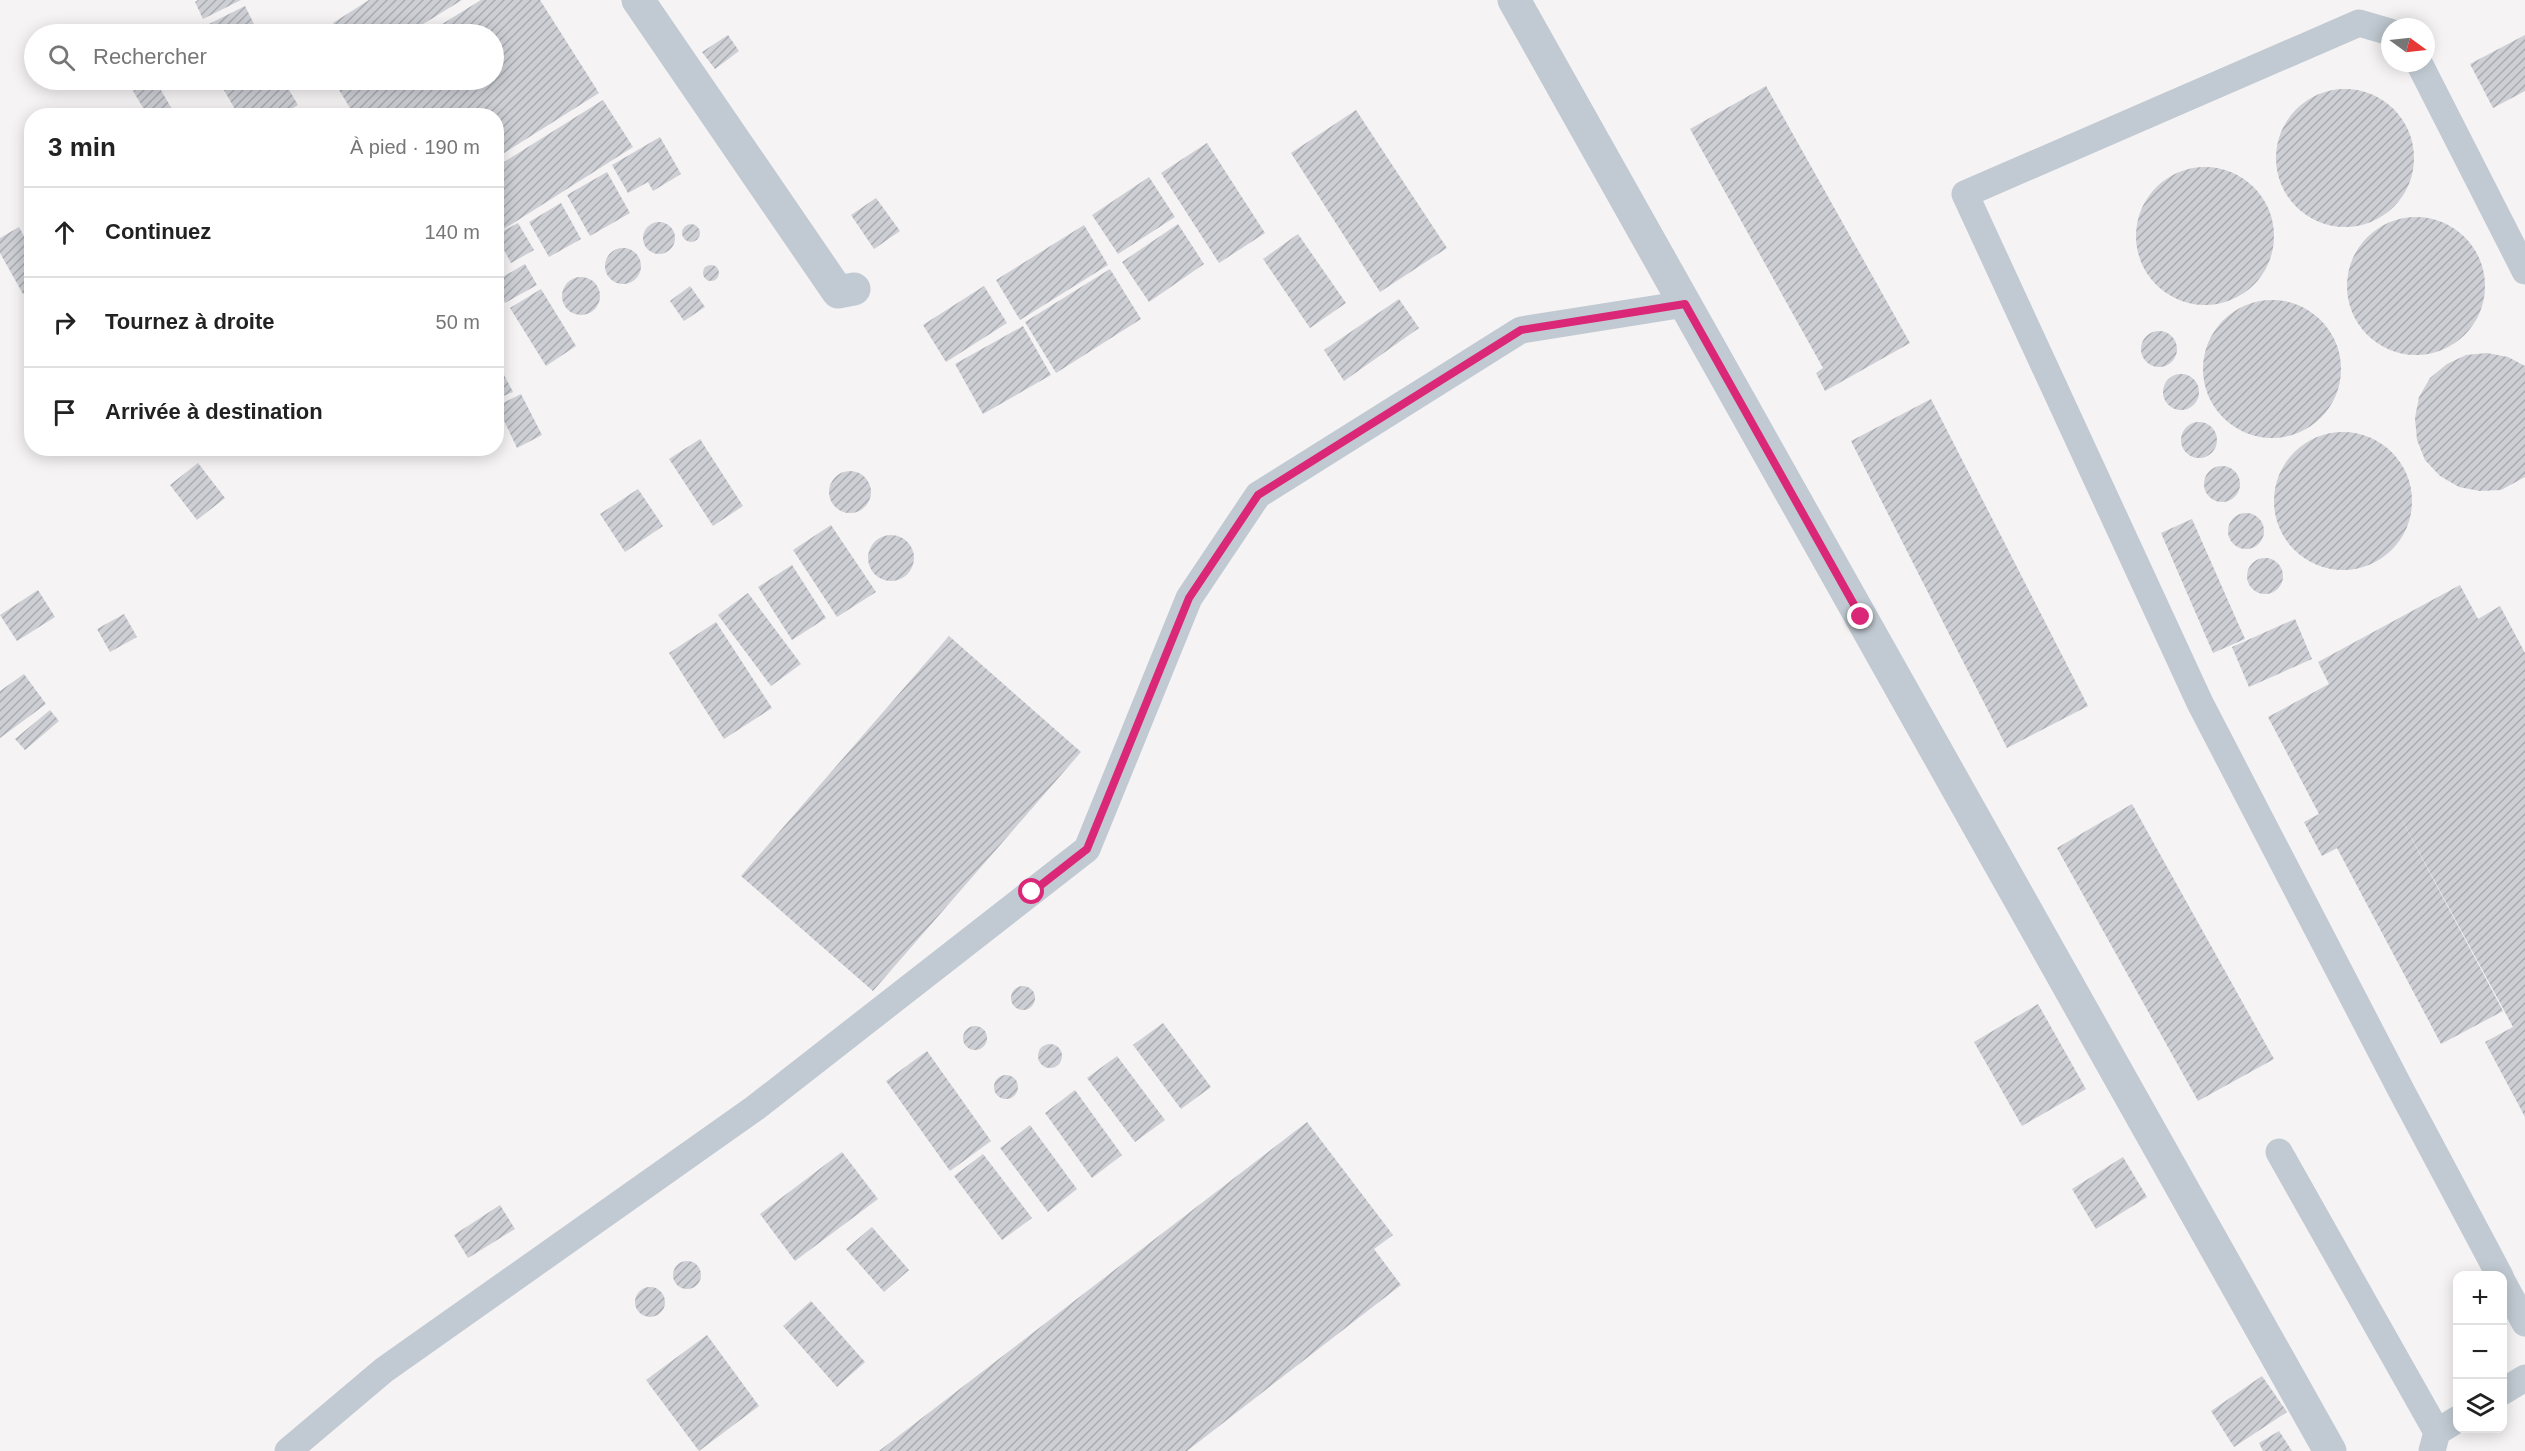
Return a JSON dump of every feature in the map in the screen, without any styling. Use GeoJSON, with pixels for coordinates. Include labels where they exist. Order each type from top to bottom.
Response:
{"type":"FeatureCollection","features":[{"type":"Feature","properties":{"kind":"street"},"geometry":{"type":"LineString","coordinates":[[638,0],[838,292],[854,289]]}},
{"type":"Feature","properties":{"kind":"street"},"geometry":{"type":"LineString","coordinates":[[1514,0],[2330,1451]]}},
{"type":"Feature","properties":{"kind":"lane"},"geometry":{"type":"LineString","coordinates":[[2381,29],[2359,23],[1965,194],[2200,703],[2498,1271]]}},
{"type":"Feature","properties":{"kind":"lane"},"geometry":{"type":"LineString","coordinates":[[2424,72],[2525,271]]}},
{"type":"Feature","properties":{"kind":"lane"},"geometry":{"type":"LineString","coordinates":[[288,1451],[384,1370],[755,1108],[1087,849],[1189,598],[1258,495],[1521,330],[1685,304]]}},
{"type":"Feature","properties":{"kind":"lane"},"geometry":{"type":"LineString","coordinates":[[2279,1152],[2442,1434]]}},
{"type":"Feature","properties":{"kind":"lane"},"geometry":{"type":"LineString","coordinates":[[2507,1290],[2525,1323]]}},
{"type":"Feature","properties":{"kind":"lane"},"geometry":{"type":"LineString","coordinates":[[2507,1389],[2525,1378]]}},
{"type":"Feature","properties":{"kind":"building"},"geometry":{"type":"Polygon","coordinates":[[[198,0],[241,0],[203,19],[195,2],[198,0]]]}},
{"type":"Feature","properties":{"kind":"building"},"geometry":{"type":"Polygon","coordinates":[[[369,0],[462,0],[423,24],[333,23],[369,0]]]}},
{"type":"Feature","properties":{"kind":"building"},"geometry":{"type":"Polygon","coordinates":[[[481,0],[540,0],[599,93],[504,153],[504,108],[350,108],[339,90],[504,90],[504,24],[442,24],[481,0]]]}},
{"type":"Feature","properties":{"kind":"building"},"geometry":{"type":"Polygon","coordinates":[[[245,6],[254,24],[209,24],[245,6]]]}},
{"type":"Feature","properties":{"kind":"building"},"geometry":{"type":"Polygon","coordinates":[[[728,35],[739,51],[715,69],[702,52],[728,35]]]}},
{"type":"Feature","properties":{"kind":"building"},"geometry":{"type":"Polygon","coordinates":[[[2525,35],[2525,91],[2493,108],[2470,64],[2525,35]]]}},
{"type":"Feature","properties":{"kind":"building"},"geometry":{"type":"Polygon","coordinates":[[[1766,86],[1910,343],[1825,391],[1816,373],[1823,368],[1690,129],[1766,86]]]}},
{"type":"Feature","properties":{"kind":"building"},"geometry":{"type":"Polygon","coordinates":[[[2345,89],[2371,94],[2394,109],[2409,132],[2414,158],[2409,184],[2394,207],[2371,222],[2345,227],[2319,222],[2296,207],[2281,184],[2276,158],[2281,132],[2296,109],[2319,94],[2345,89]]]}},
{"type":"Feature","properties":{"kind":"building"},"geometry":{"type":"Polygon","coordinates":[[[161,90],[171,108],[143,108],[133,91],[161,90]]]}},
{"type":"Feature","properties":{"kind":"building"},"geometry":{"type":"Polygon","coordinates":[[[224,90],[289,90],[298,105],[293,108],[234,108],[224,90]]]}},
{"type":"Feature","properties":{"kind":"building"},"geometry":{"type":"Polygon","coordinates":[[[603,100],[633,147],[504,229],[504,162],[603,100]]]}},
{"type":"Feature","properties":{"kind":"building"},"geometry":{"type":"Polygon","coordinates":[[[1356,110],[1447,248],[1380,292],[1291,153],[1356,110]]]}},
{"type":"Feature","properties":{"kind":"building"},"geometry":{"type":"Polygon","coordinates":[[[660,137],[681,174],[653,191],[648,182],[628,193],[612,165],[660,137]]]}},
{"type":"Feature","properties":{"kind":"building"},"geometry":{"type":"Polygon","coordinates":[[[1207,143],[1265,233],[1219,263],[1161,173],[1207,143]]]}},
{"type":"Feature","properties":{"kind":"building"},"geometry":{"type":"Polygon","coordinates":[[[2205,167],[2231,172],[2254,187],[2269,210],[2274,236],[2269,262],[2254,285],[2231,300],[2205,305],[2179,300],[2156,285],[2141,262],[2136,236],[2141,210],[2156,187],[2179,172],[2205,167]]]}},
{"type":"Feature","properties":{"kind":"building"},"geometry":{"type":"Polygon","coordinates":[[[607,172],[630,213],[590,236],[567,195],[607,172]]]}},
{"type":"Feature","properties":{"kind":"building"},"geometry":{"type":"Polygon","coordinates":[[[1149,177],[1175,217],[1118,254],[1092,215],[1149,177]]]}},
{"type":"Feature","properties":{"kind":"building"},"geometry":{"type":"Polygon","coordinates":[[[876,198],[900,231],[874,249],[851,215],[876,198]]]}},
{"type":"Feature","properties":{"kind":"building"},"geometry":{"type":"Polygon","coordinates":[[[561,203],[581,239],[549,257],[529,222],[561,203]]]}},
{"type":"Feature","properties":{"kind":"building"},"geometry":{"type":"Polygon","coordinates":[[[2416,217],[2442,223],[2465,237],[2479,260],[2485,286],[2479,312],[2465,335],[2442,349],[2416,355],[2390,349],[2367,335],[2353,312],[2347,286],[2353,260],[2367,237],[2390,223],[2416,217]]]}},
{"type":"Feature","properties":{"kind":"building"},"geometry":{"type":"Polygon","coordinates":[[[659,222],[670,227],[675,238],[670,249],[659,254],[648,249],[643,238],[648,227],[659,222]]]}},
{"type":"Feature","properties":{"kind":"building"},"geometry":{"type":"Polygon","coordinates":[[[518,223],[534,250],[511,263],[504,250],[504,231],[518,223]]]}},
{"type":"Feature","properties":{"kind":"building"},"geometry":{"type":"Polygon","coordinates":[[[691,224],[697,227],[700,233],[697,239],[691,242],[685,239],[682,233],[685,227],[691,224]]]}},
{"type":"Feature","properties":{"kind":"building"},"geometry":{"type":"Polygon","coordinates":[[[1178,224],[1204,264],[1149,302],[1122,262],[1178,224]]]}},
{"type":"Feature","properties":{"kind":"building"},"geometry":{"type":"Polygon","coordinates":[[[1084,225],[1108,265],[1020,320],[996,280],[1084,225]]]}},
{"type":"Feature","properties":{"kind":"building"},"geometry":{"type":"Polygon","coordinates":[[[19,227],[24,236],[23,294],[0,253],[0,238],[19,227]]]}},
{"type":"Feature","properties":{"kind":"building"},"geometry":{"type":"Polygon","coordinates":[[[1298,234],[1346,303],[1310,328],[1263,259],[1298,234]]]}},
{"type":"Feature","properties":{"kind":"building"},"geometry":{"type":"Polygon","coordinates":[[[623,248],[636,253],[641,266],[636,279],[623,284],[610,279],[605,266],[610,253],[623,248]]]}},
{"type":"Feature","properties":{"kind":"building"},"geometry":{"type":"Polygon","coordinates":[[[525,264],[537,285],[505,303],[504,276],[525,264]]]}},
{"type":"Feature","properties":{"kind":"building"},"geometry":{"type":"Polygon","coordinates":[[[711,265],[717,267],[719,273],[717,279],[711,281],[705,279],[703,273],[705,267],[711,265]]]}},
{"type":"Feature","properties":{"kind":"building"},"geometry":{"type":"Polygon","coordinates":[[[1110,269],[1141,319],[1056,373],[1025,322],[1110,269]]]}},
{"type":"Feature","properties":{"kind":"building"},"geometry":{"type":"Polygon","coordinates":[[[581,277],[594,283],[600,296],[594,309],[581,315],[568,309],[562,296],[568,283],[581,277]]]}},
{"type":"Feature","properties":{"kind":"building"},"geometry":{"type":"Polygon","coordinates":[[[690,286],[705,307],[684,321],[670,301],[690,286]]]}},
{"type":"Feature","properties":{"kind":"building"},"geometry":{"type":"Polygon","coordinates":[[[984,286],[1007,323],[946,362],[923,325],[984,286]]]}},
{"type":"Feature","properties":{"kind":"building"},"geometry":{"type":"Polygon","coordinates":[[[541,289],[576,346],[546,366],[510,308],[541,289]]]}},
{"type":"Feature","properties":{"kind":"building"},"geometry":{"type":"Polygon","coordinates":[[[1399,299],[1419,328],[1344,381],[1324,350],[1399,299]]]}},
{"type":"Feature","properties":{"kind":"building"},"geometry":{"type":"Polygon","coordinates":[[[2272,300],[2298,305],[2321,320],[2336,343],[2341,369],[2336,395],[2321,418],[2298,433],[2272,438],[2246,433],[2223,418],[2208,395],[2203,369],[2208,343],[2223,320],[2246,305],[2272,300]]]}},
{"type":"Feature","properties":{"kind":"building"},"geometry":{"type":"Polygon","coordinates":[[[1023,326],[1051,375],[983,414],[955,364],[1023,326]]]}},
{"type":"Feature","properties":{"kind":"building"},"geometry":{"type":"Polygon","coordinates":[[[2159,331],[2171,337],[2177,349],[2171,361],[2159,367],[2147,361],[2141,349],[2147,337],[2159,331]]]}},
{"type":"Feature","properties":{"kind":"building"},"geometry":{"type":"Polygon","coordinates":[[[2487,353],[2508,357],[2525,366],[2525,477],[2501,490],[2480,491],[2459,487],[2440,476],[2425,460],[2417,440],[2415,418],[2419,397],[2430,378],[2447,364],[2466,355],[2487,353]]]}},
{"type":"Feature","properties":{"kind":"building"},"geometry":{"type":"Polygon","coordinates":[[[2181,374],[2193,380],[2199,392],[2193,404],[2181,410],[2169,404],[2163,392],[2169,380],[2181,374]]]}},
{"type":"Feature","properties":{"kind":"building"},"geometry":{"type":"Polygon","coordinates":[[[504,375],[513,392],[504,396],[504,375]]]}},
{"type":"Feature","properties":{"kind":"building"},"geometry":{"type":"Polygon","coordinates":[[[521,394],[542,435],[517,448],[504,421],[504,402],[521,394]]]}},
{"type":"Feature","properties":{"kind":"building"},"geometry":{"type":"Polygon","coordinates":[[[1931,399],[2088,706],[2007,748],[1851,441],[1931,399]]]}},
{"type":"Feature","properties":{"kind":"building"},"geometry":{"type":"Polygon","coordinates":[[[2199,422],[2211,428],[2217,440],[2211,452],[2199,458],[2187,452],[2181,440],[2187,428],[2199,422]]]}},
{"type":"Feature","properties":{"kind":"building"},"geometry":{"type":"Polygon","coordinates":[[[2343,432],[2369,437],[2392,452],[2407,475],[2412,501],[2407,527],[2392,550],[2369,565],[2343,570],[2317,565],[2294,550],[2279,527],[2274,501],[2279,475],[2294,452],[2317,437],[2343,432]]]}},
{"type":"Feature","properties":{"kind":"building"},"geometry":{"type":"Polygon","coordinates":[[[700,439],[743,506],[713,526],[669,459],[700,439]]]}},
{"type":"Feature","properties":{"kind":"building"},"geometry":{"type":"Polygon","coordinates":[[[198,463],[225,498],[197,520],[170,485],[198,463]]]}},
{"type":"Feature","properties":{"kind":"building"},"geometry":{"type":"Polygon","coordinates":[[[2222,466],[2235,471],[2240,484],[2235,497],[2222,502],[2209,497],[2204,484],[2209,471],[2222,466]]]}},
{"type":"Feature","properties":{"kind":"building"},"geometry":{"type":"Polygon","coordinates":[[[850,471],[865,477],[871,492],[865,507],[850,513],[835,507],[829,492],[835,477],[850,471]]]}},
{"type":"Feature","properties":{"kind":"building"},"geometry":{"type":"Polygon","coordinates":[[[638,489],[663,526],[625,552],[600,514],[638,489]]]}},
{"type":"Feature","properties":{"kind":"building"},"geometry":{"type":"Polygon","coordinates":[[[2246,513],[2258,519],[2264,531],[2258,543],[2246,549],[2234,543],[2228,531],[2234,519],[2246,513]]]}},
{"type":"Feature","properties":{"kind":"building"},"geometry":{"type":"Polygon","coordinates":[[[2192,519],[2245,639],[2213,653],[2161,533],[2192,519]]]}},
{"type":"Feature","properties":{"kind":"building"},"geometry":{"type":"Polygon","coordinates":[[[831,525],[876,592],[837,617],[793,550],[831,525]]]}},
{"type":"Feature","properties":{"kind":"building"},"geometry":{"type":"Polygon","coordinates":[[[891,535],[907,542],[914,558],[907,574],[891,581],[875,574],[868,558],[875,542],[891,535]]]}},
{"type":"Feature","properties":{"kind":"building"},"geometry":{"type":"Polygon","coordinates":[[[2265,558],[2277,564],[2283,576],[2277,588],[2265,594],[2253,588],[2247,576],[2253,564],[2265,558]]]}},
{"type":"Feature","properties":{"kind":"building"},"geometry":{"type":"Polygon","coordinates":[[[792,565],[826,618],[792,640],[758,587],[792,565]]]}},
{"type":"Feature","properties":{"kind":"building"},"geometry":{"type":"Polygon","coordinates":[[[2460,585],[2478,619],[2500,606],[2525,653],[2525,1117],[2485,1042],[2513,1027],[2388,794],[2503,1011],[2441,1044],[2337,848],[2322,856],[2304,822],[2319,814],[2268,717],[2329,684],[2318,662],[2460,585]]]}},
{"type":"Feature","properties":{"kind":"building"},"geometry":{"type":"Polygon","coordinates":[[[38,590],[55,617],[17,641],[0,615],[38,590]]]}},
{"type":"Feature","properties":{"kind":"building"},"geometry":{"type":"Polygon","coordinates":[[[748,593],[801,664],[771,686],[718,615],[748,593]]]}},
{"type":"Feature","properties":{"kind":"building"},"geometry":{"type":"Polygon","coordinates":[[[124,614],[137,637],[110,652],[97,629],[124,614]]]}},
{"type":"Feature","properties":{"kind":"building"},"geometry":{"type":"Polygon","coordinates":[[[2295,619],[2312,659],[2249,687],[2232,647],[2295,619]]]}},
{"type":"Feature","properties":{"kind":"building"},"geometry":{"type":"Polygon","coordinates":[[[716,622],[772,708],[724,739],[669,653],[716,622]]]}},
{"type":"Feature","properties":{"kind":"building"},"geometry":{"type":"Polygon","coordinates":[[[949,636],[1081,752],[873,991],[741,876],[949,636]]]}},
{"type":"Feature","properties":{"kind":"building"},"geometry":{"type":"Polygon","coordinates":[[[24,674],[46,704],[0,738],[0,691],[24,674]]]}},
{"type":"Feature","properties":{"kind":"building"},"geometry":{"type":"Polygon","coordinates":[[[50,710],[59,721],[25,750],[15,739],[50,710]]]}},
{"type":"Feature","properties":{"kind":"building"},"geometry":{"type":"Polygon","coordinates":[[[2132,804],[2274,1059],[2198,1101],[2057,848],[2132,804]]]}},
{"type":"Feature","properties":{"kind":"building"},"geometry":{"type":"Polygon","coordinates":[[[1023,986],[1032,989],[1035,998],[1032,1007],[1023,1010],[1014,1007],[1011,998],[1014,989],[1023,986]]]}},
{"type":"Feature","properties":{"kind":"building"},"geometry":{"type":"Polygon","coordinates":[[[2038,1004],[2086,1089],[2022,1126],[1974,1042],[2038,1004]]]}},
{"type":"Feature","properties":{"kind":"building"},"geometry":{"type":"Polygon","coordinates":[[[1163,1023],[1211,1087],[1181,1109],[1133,1045],[1163,1023]]]}},
{"type":"Feature","properties":{"kind":"building"},"geometry":{"type":"Polygon","coordinates":[[[975,1026],[984,1029],[987,1038],[984,1047],[975,1050],[966,1047],[963,1038],[966,1029],[975,1026]]]}},
{"type":"Feature","properties":{"kind":"building"},"geometry":{"type":"Polygon","coordinates":[[[1050,1044],[1059,1047],[1062,1056],[1059,1065],[1050,1068],[1041,1065],[1038,1056],[1041,1047],[1050,1044]]]}},
{"type":"Feature","properties":{"kind":"building"},"geometry":{"type":"Polygon","coordinates":[[[927,1051],[991,1141],[950,1171],[886,1081],[927,1051]]]}},
{"type":"Feature","properties":{"kind":"building"},"geometry":{"type":"Polygon","coordinates":[[[1117,1056],[1165,1120],[1135,1142],[1087,1078],[1117,1056]]]}},
{"type":"Feature","properties":{"kind":"building"},"geometry":{"type":"Polygon","coordinates":[[[1006,1075],[1015,1078],[1018,1087],[1015,1096],[1006,1099],[997,1096],[994,1087],[997,1078],[1006,1075]]]}},
{"type":"Feature","properties":{"kind":"building"},"geometry":{"type":"Polygon","coordinates":[[[1075,1090],[1122,1155],[1092,1178],[1045,1113],[1075,1090]]]}},
{"type":"Feature","properties":{"kind":"building"},"geometry":{"type":"Polygon","coordinates":[[[1307,1122],[1393,1235],[1374,1249],[1401,1285],[1187,1451],[879,1451],[1307,1122]]]}},
{"type":"Feature","properties":{"kind":"building"},"geometry":{"type":"Polygon","coordinates":[[[1030,1125],[1077,1189],[1048,1212],[1000,1148],[1030,1125]]]}},
{"type":"Feature","properties":{"kind":"building"},"geometry":{"type":"Polygon","coordinates":[[[842,1152],[878,1199],[795,1261],[760,1214],[842,1152]]]}},
{"type":"Feature","properties":{"kind":"building"},"geometry":{"type":"Polygon","coordinates":[[[983,1154],[1032,1218],[1002,1240],[954,1176],[983,1154]]]}},
{"type":"Feature","properties":{"kind":"building"},"geometry":{"type":"Polygon","coordinates":[[[2123,1157],[2147,1197],[2096,1229],[2072,1189],[2123,1157]]]}},
{"type":"Feature","properties":{"kind":"building"},"geometry":{"type":"Polygon","coordinates":[[[500,1205],[515,1229],[468,1258],[454,1235],[500,1205]]]}},
{"type":"Feature","properties":{"kind":"building"},"geometry":{"type":"Polygon","coordinates":[[[872,1227],[909,1270],[884,1292],[846,1249],[872,1227]]]}},
{"type":"Feature","properties":{"kind":"building"},"geometry":{"type":"Polygon","coordinates":[[[687,1261],[697,1265],[701,1275],[697,1285],[687,1289],[677,1285],[673,1275],[677,1265],[687,1261]]]}},
{"type":"Feature","properties":{"kind":"building"},"geometry":{"type":"Polygon","coordinates":[[[650,1287],[661,1291],[665,1302],[661,1313],[650,1317],[639,1313],[635,1302],[639,1291],[650,1287]]]}},
{"type":"Feature","properties":{"kind":"building"},"geometry":{"type":"Polygon","coordinates":[[[811,1301],[865,1362],[837,1387],[783,1326],[811,1301]]]}},
{"type":"Feature","properties":{"kind":"building"},"geometry":{"type":"Polygon","coordinates":[[[707,1335],[759,1406],[699,1451],[646,1380],[707,1335]]]}},
{"type":"Feature","properties":{"kind":"building"},"geometry":{"type":"Polygon","coordinates":[[[2262,1376],[2287,1412],[2234,1447],[2211,1411],[2262,1376]]]}},
{"type":"Feature","properties":{"kind":"building"},"geometry":{"type":"Polygon","coordinates":[[[2279,1431],[2292,1451],[2263,1451],[2259,1443],[2279,1431]]]}},
{"type":"Feature","properties":{"kind":"route"},"geometry":{"type":"LineString","coordinates":[[1032,892],[1087,849],[1189,598],[1258,495],[1521,330],[1685,304],[1861,617]]}}]}
